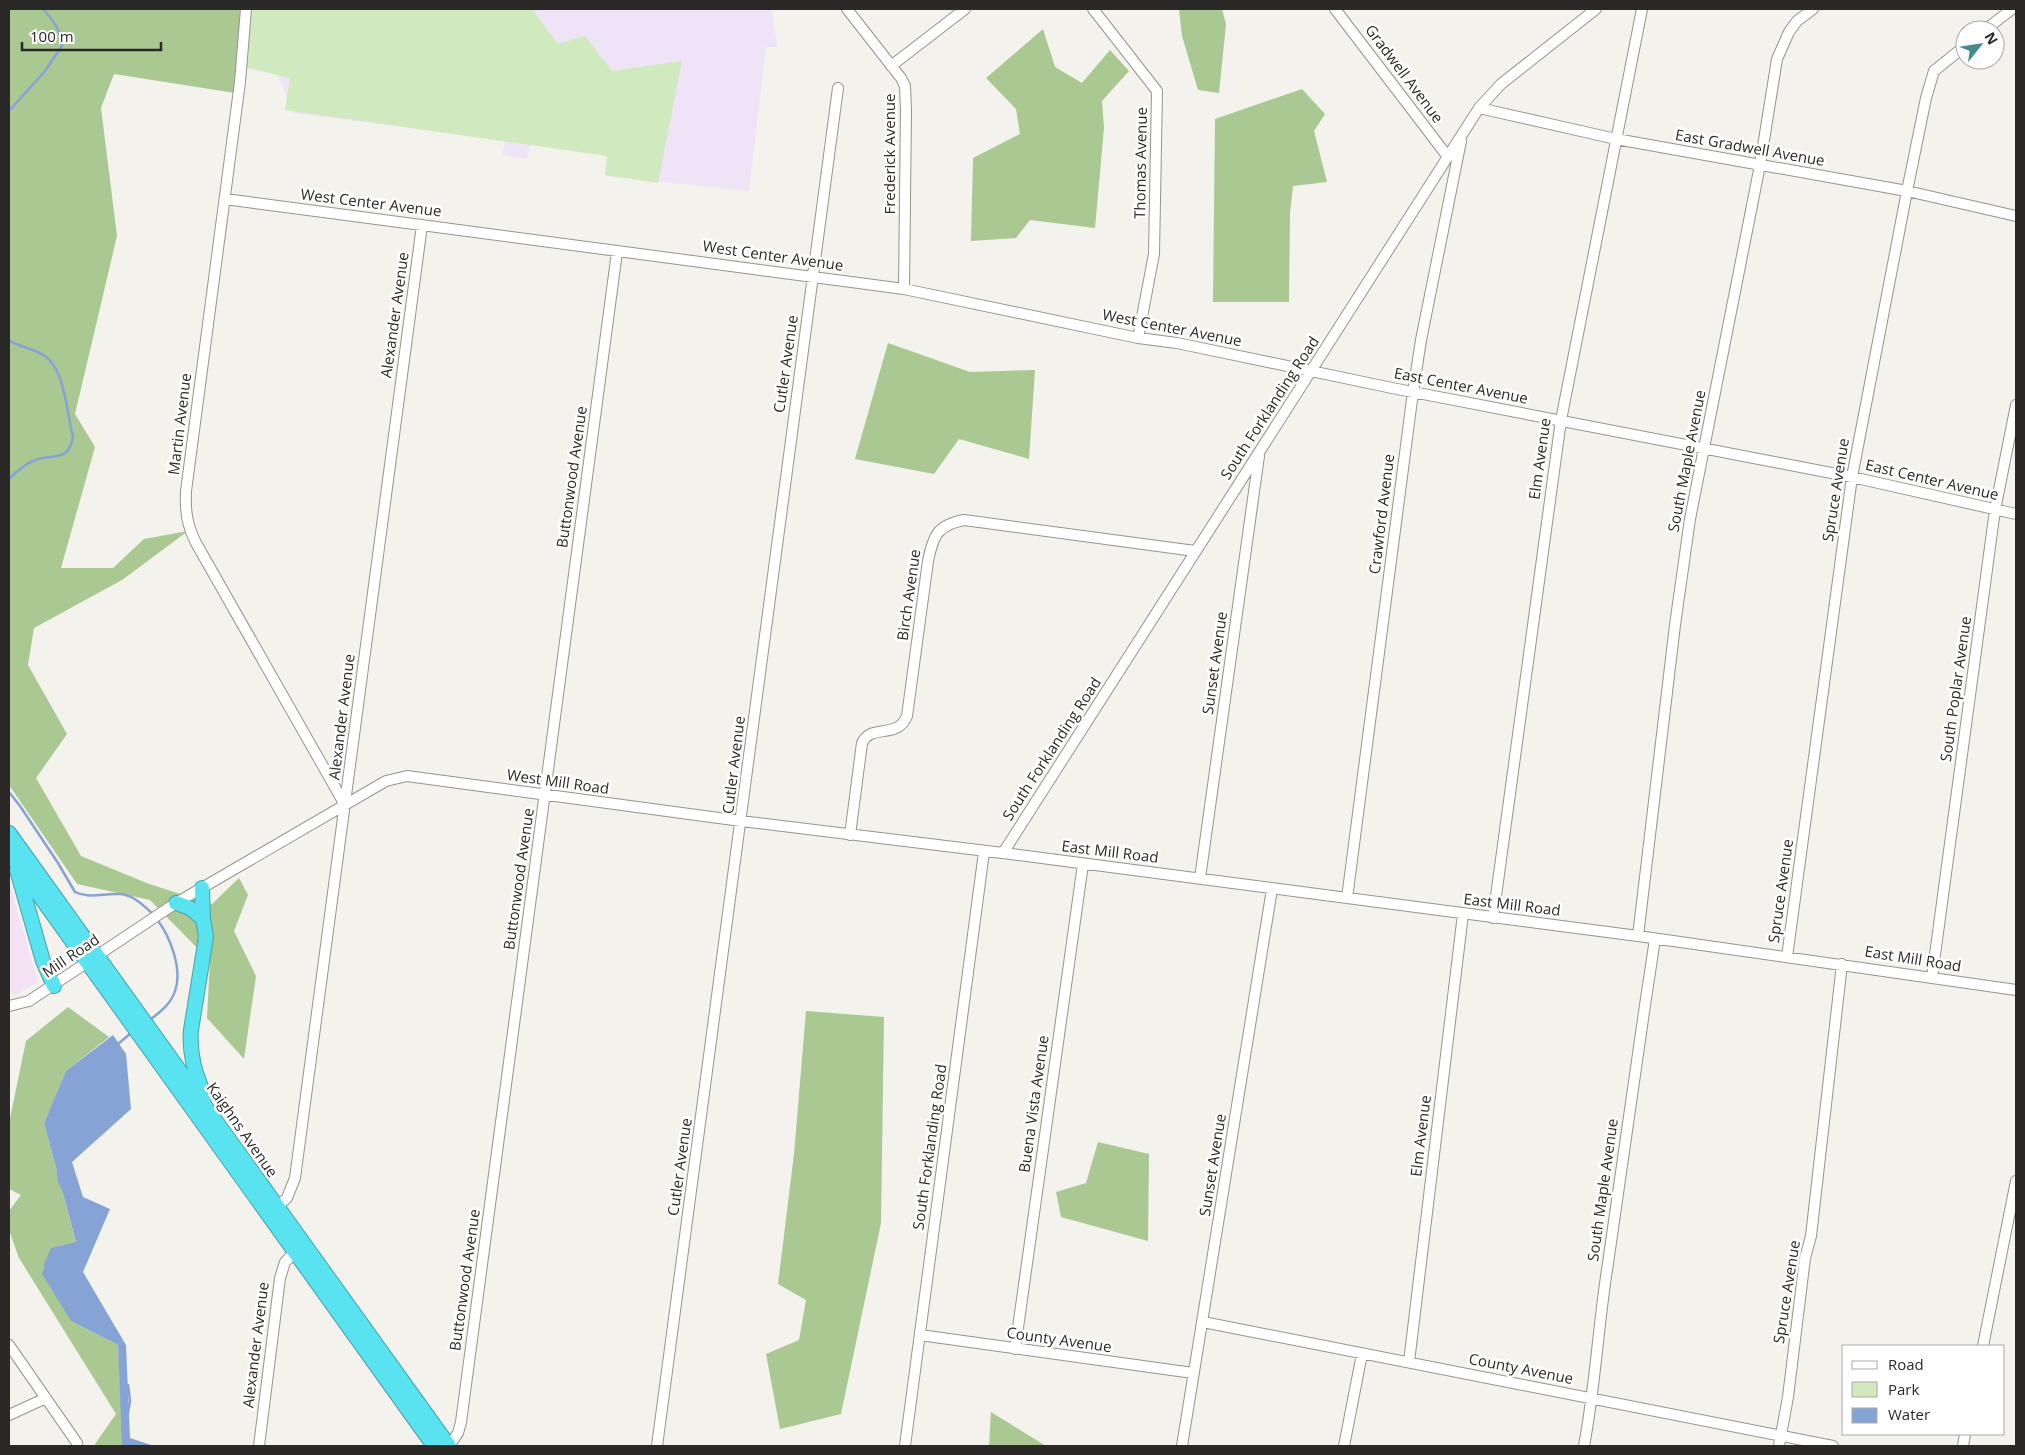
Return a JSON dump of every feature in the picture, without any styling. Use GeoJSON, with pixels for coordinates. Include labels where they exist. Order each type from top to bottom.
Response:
{"type":"FeatureCollection","features":[{"type":"Feature","properties":{"kind":"highway","name":"Kaighns Avenue"},"geometry":{"type":"LineString","coordinates":[[9,833],[92,960]]}},
{"type":"Feature","properties":{"kind":"highway","name":"Kaighns Avenue"},"geometry":{"type":"LineString","coordinates":[[11,857],[135,1018],[295,1252],[434,1446]]}},
{"type":"Feature","properties":{"kind":"highway"},"geometry":{"type":"LineString","coordinates":[[11,857],[43,961],[54,986]]}},
{"type":"Feature","properties":{"kind":"highway"},"geometry":{"type":"LineString","coordinates":[[202,888],[203,919],[206,937],[190,1045],[195,1074],[215,1119]]}},
{"type":"Feature","properties":{"kind":"highway"},"geometry":{"type":"LineString","coordinates":[[176,903],[190,908],[203,919]]}},
{"type":"Feature","properties":{"kind":"highway","name":"Kaighns Avenue"},"geometry":{"type":"LineString","coordinates":[[145,1033],[215,1119],[449,1446]]}},
{"type":"Feature","properties":{"kind":"highway"},"geometry":{"type":"LineString","coordinates":[[419,1426],[429,1446]]}},
{"type":"Feature","properties":{"kind":"street","name":"Martin Avenue"},"geometry":{"type":"LineString","coordinates":[[246,9],[240,82],[186,491],[187,519],[196,543],[346,805]]}},
{"type":"Feature","properties":{"kind":"street","name":"Frederick Avenue"},"geometry":{"type":"LineString","coordinates":[[847,9],[905,86],[904,289]]}},
{"type":"Feature","properties":{"kind":"street"},"geometry":{"type":"LineString","coordinates":[[891,66],[965,9]]}},
{"type":"Feature","properties":{"kind":"street","name":"Thomas Avenue"},"geometry":{"type":"LineString","coordinates":[[1093,9],[1156,91],[1154,254],[1138,338]]}},
{"type":"Feature","properties":{"kind":"street","name":"Gradwell Avenue"},"geometry":{"type":"LineString","coordinates":[[1335,9],[1448,157]]}},
{"type":"Feature","properties":{"kind":"street","name":"Elm Avenue"},"geometry":{"type":"LineString","coordinates":[[1493,918],[1561,420],[1642,9]]}},
{"type":"Feature","properties":{"kind":"street","name":"South Maple Avenue"},"geometry":{"type":"LineString","coordinates":[[1638,936],[1674,625],[1686,540],[1760,165],[1777,59],[1788,32],[1813,9]]}},
{"type":"Feature","properties":{"kind":"street"},"geometry":{"type":"LineString","coordinates":[[1998,20],[2012,9]]}},
{"type":"Feature","properties":{"kind":"street","name":"South Forklanding Road"},"geometry":{"type":"LineString","coordinates":[[1003,853],[1479,108],[1502,84],[1589,11]]}},
{"type":"Feature","properties":{"kind":"street","name":"Spruce Avenue"},"geometry":{"type":"LineString","coordinates":[[1787,957],[1852,478],[1926,98],[1934,71],[1955,54]]}},
{"type":"Feature","properties":{"kind":"street","name":"Cutler Avenue"},"geometry":{"type":"LineString","coordinates":[[657,1446],[838,88]]}},
{"type":"Feature","properties":{"kind":"street","name":"East Gradwell Avenue"},"geometry":{"type":"LineString","coordinates":[[1479,108],[1616,139],[1907,192],[2016,216]]}},
{"type":"Feature","properties":{"kind":"street","name":"Crawford Avenue"},"geometry":{"type":"LineString","coordinates":[[1347,898],[1413,392],[1421,340],[1462,136]]}},
{"type":"Feature","properties":{"kind":"street","name":"West Center Avenue"},"geometry":{"type":"LineString","coordinates":[[225,199],[904,289],[1138,338],[1177,343],[1312,372]]}},
{"type":"Feature","properties":{"kind":"street","name":"Alexander Avenue"},"geometry":{"type":"LineString","coordinates":[[277,1207],[287,1198],[295,1178],[422,225]]}},
{"type":"Feature","properties":{"kind":"street","name":"Buttonwood Avenue"},"geometry":{"type":"LineString","coordinates":[[449,1446],[458,1433],[462,1422],[617,252]]}},
{"type":"Feature","properties":{"kind":"street","name":"East Center Avenue"},"geometry":{"type":"LineString","coordinates":[[1312,372],[1852,478],[2016,514]]}},
{"type":"Feature","properties":{"kind":"street","name":"South Poplar Avenue"},"geometry":{"type":"LineString","coordinates":[[1932,977],[1996,510],[2016,405]]}},
{"type":"Feature","properties":{"kind":"street","name":"Sunset Avenue"},"geometry":{"type":"LineString","coordinates":[[1200,878],[1260,452]]}},
{"type":"Feature","properties":{"kind":"street","name":"Birch Avenue"},"geometry":{"type":"LineString","coordinates":[[850,835],[862,743],[869,734],[898,728],[905,722],[907,716],[928,560],[932,541],[945,527],[964,520],[1195,551]]}},
{"type":"Feature","properties":{"kind":"street","name":"West Mill Road"},"geometry":{"type":"LineString","coordinates":[[146,922],[386,782],[402,776],[741,822],[1003,853]]}},
{"type":"Feature","properties":{"kind":"street","name":"South Forklanding Road"},"geometry":{"type":"LineString","coordinates":[[905,1446],[984,852]]}},
{"type":"Feature","properties":{"kind":"street","name":"East Mill Road"},"geometry":{"type":"LineString","coordinates":[[1003,853],[1638,936],[2016,990]]}},
{"type":"Feature","properties":{"kind":"street","name":"Buena Vista Avenue"},"geometry":{"type":"LineString","coordinates":[[1015,1348],[1083,864]]}},
{"type":"Feature","properties":{"kind":"street","name":"Sunset Avenue"},"geometry":{"type":"LineString","coordinates":[[1182,1446],[1272,889]]}},
{"type":"Feature","properties":{"kind":"street","name":"Elm Avenue"},"geometry":{"type":"LineString","coordinates":[[1408,1362],[1463,914]]}},
{"type":"Feature","properties":{"kind":"street","name":"Mill Road"},"geometry":{"type":"LineString","coordinates":[[9,1006],[29,1001],[54,986],[146,922]]}},
{"type":"Feature","properties":{"kind":"street","name":"South Maple Avenue"},"geometry":{"type":"LineString","coordinates":[[1584,1446],[1654,939]]}},
{"type":"Feature","properties":{"kind":"street","name":"Spruce Avenue"},"geometry":{"type":"LineString","coordinates":[[1780,1441],[1788,1397],[1805,1258],[1811,1236],[1842,964]]}},
{"type":"Feature","properties":{"kind":"street"},"geometry":{"type":"LineString","coordinates":[[1983,1345],[2013,1211],[2016,1182]]}},
{"type":"Feature","properties":{"kind":"street","name":"Alexander Avenue"},"geometry":{"type":"LineString","coordinates":[[259,1446],[280,1278],[285,1262],[295,1252]]}},
{"type":"Feature","properties":{"kind":"street","name":"County Avenue"},"geometry":{"type":"LineString","coordinates":[[1203,1322],[1590,1398],[1780,1441],[1834,1446]]}},
{"type":"Feature","properties":{"kind":"street","name":"County Avenue"},"geometry":{"type":"LineString","coordinates":[[920,1336],[1193,1373]]}},
{"type":"Feature","properties":{"kind":"street"},"geometry":{"type":"LineString","coordinates":[[9,1345],[77,1443]]}},
{"type":"Feature","properties":{"kind":"street"},"geometry":{"type":"LineString","coordinates":[[1344,1446],[1362,1354]]}},
{"type":"Feature","properties":{"kind":"street"},"geometry":{"type":"LineString","coordinates":[[9,1415],[46,1398]]}},
{"type":"Feature","properties":{"kind":"shaded area"},"geometry":{"type":"Polygon","coordinates":[[[252,9],[772,9],[777,47],[766,47],[749,191],[606,176],[608,155],[531,144],[527,159],[502,155],[505,140],[293,113],[252,9]]]}},
{"type":"Feature","properties":{"kind":"shaded area"},"geometry":{"type":"Polygon","coordinates":[[[9,881],[38,982],[16,995],[9,993],[9,881]]]}},
{"type":"Feature","properties":{"kind":"green space"},"geometry":{"type":"Polygon","coordinates":[[[9,9],[244,9],[235,93],[114,74],[101,108],[117,236],[75,414],[95,447],[61,568],[113,568],[144,539],[188,531],[122,580],[34,628],[28,665],[67,734],[36,778],[81,856],[149,884],[212,904],[239,878],[248,895],[234,931],[256,976],[244,1059],[207,1018],[210,961],[150,900],[77,884],[9,785],[9,9]]]}},
{"type":"Feature","properties":{"kind":"green space"},"geometry":{"type":"Polygon","coordinates":[[[244,9],[532,9],[558,44],[585,36],[612,71],[682,61],[658,183],[605,175],[607,156],[285,110],[290,78],[243,67],[244,9]]]}},
{"type":"Feature","properties":{"kind":"green space"},"geometry":{"type":"Polygon","coordinates":[[[1179,9],[1222,9],[1226,24],[1219,93],[1198,90],[1182,36],[1179,9]]]}},
{"type":"Feature","properties":{"kind":"green space"},"geometry":{"type":"Polygon","coordinates":[[[1043,29],[1055,67],[1082,83],[1110,50],[1129,71],[1102,101],[1104,128],[1095,228],[1030,220],[1016,238],[971,241],[973,158],[1020,134],[1016,109],[986,78],[1043,29]]]}},
{"type":"Feature","properties":{"kind":"green space"},"geometry":{"type":"Polygon","coordinates":[[[1302,89],[1325,114],[1314,131],[1327,182],[1293,186],[1290,213],[1289,302],[1213,302],[1215,119],[1302,89]]]}},
{"type":"Feature","properties":{"kind":"green space"},"geometry":{"type":"Polygon","coordinates":[[[888,343],[970,372],[1035,370],[1029,459],[959,439],[934,474],[855,459],[888,343]]]}},
{"type":"Feature","properties":{"kind":"green space"},"geometry":{"type":"Polygon","coordinates":[[[68,1007],[109,1037],[66,1071],[44,1123],[76,1243],[71,1321],[118,1345],[123,1446],[96,1446],[95,1444],[116,1414],[19,1258],[9,1230],[9,1211],[21,1195],[9,1189],[9,1123],[26,1041],[68,1007]]]}},
{"type":"Feature","properties":{"kind":"green space"},"geometry":{"type":"Polygon","coordinates":[[[806,1011],[884,1017],[881,1223],[841,1414],[780,1429],[766,1354],[799,1340],[806,1300],[778,1284],[794,1154],[806,1011]]]}},
{"type":"Feature","properties":{"kind":"green space"},"geometry":{"type":"Polygon","coordinates":[[[1098,1142],[1149,1154],[1148,1241],[1061,1217],[1056,1192],[1086,1183],[1098,1142]]]}},
{"type":"Feature","properties":{"kind":"green space"},"geometry":{"type":"Polygon","coordinates":[[[991,1412],[1046,1446],[989,1446],[991,1412]]]}},
{"type":"Feature","properties":{"kind":"water"},"geometry":{"type":"Polygon","coordinates":[[[113,1035],[126,1054],[131,1109],[72,1162],[83,1197],[110,1209],[83,1272],[126,1345],[130,1438],[154,1446],[122,1446],[118,1345],[71,1321],[42,1274],[51,1248],[76,1242],[44,1123],[66,1071],[113,1035]]]}},
{"type":"Feature","properties":{"kind":"waterway"},"geometry":{"type":"LineString","coordinates":[[9,111],[45,71],[62,46],[58,30],[43,9]]}},
{"type":"Feature","properties":{"kind":"waterway"},"geometry":{"type":"LineString","coordinates":[[9,340],[41,353],[52,363],[61,382],[73,436],[69,449],[65,453],[34,460],[9,479]]}},
{"type":"Feature","properties":{"kind":"waterway"},"geometry":{"type":"LineString","coordinates":[[9,792],[58,863],[75,892],[86,895],[124,894],[137,901],[153,914]]}},
{"type":"Feature","properties":{"kind":"waterway"},"geometry":{"type":"LineString","coordinates":[[150,1020],[171,1000],[177,982],[174,953],[166,934],[156,918]]}},
{"type":"Feature","properties":{"kind":"waterway"},"geometry":{"type":"LineString","coordinates":[[118,1044],[131,1033]]}},
{"type":"Feature","properties":{"kind":"waterway"},"geometry":{"type":"LineString","coordinates":[[58,1171],[59,1181],[64,1192]]}},
{"type":"Feature","properties":{"kind":"waterway"},"geometry":{"type":"LineString","coordinates":[[45,1265],[50,1254]]}},
{"type":"Feature","properties":{"kind":"waterway"},"geometry":{"type":"LineString","coordinates":[[128,1385],[130,1401],[128,1413]]}}]}
